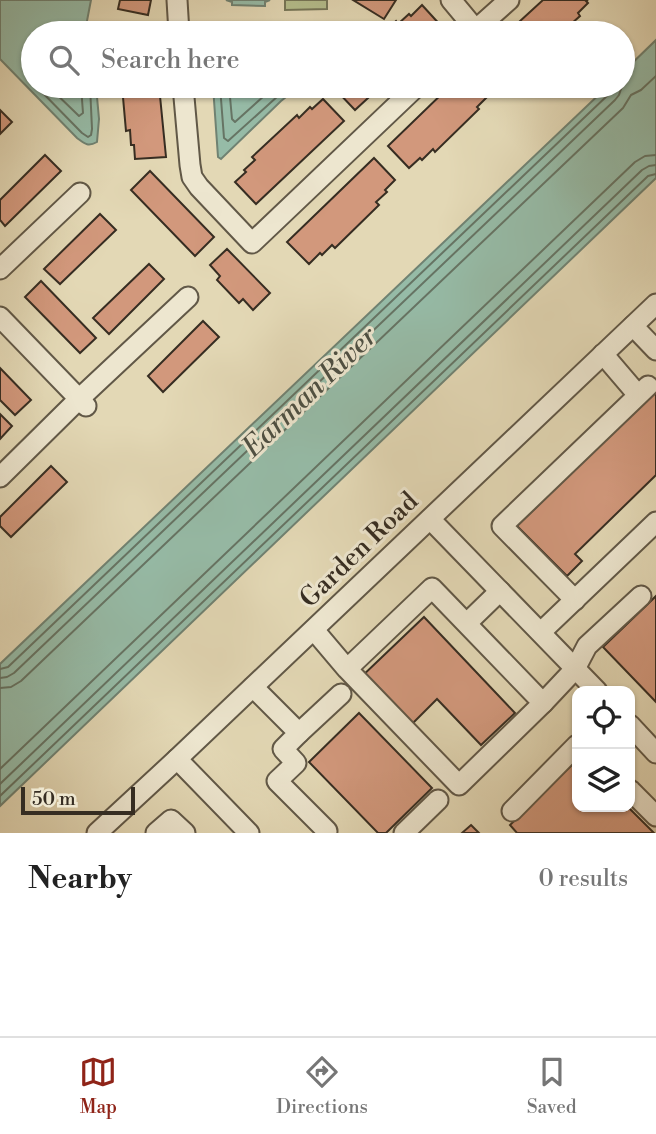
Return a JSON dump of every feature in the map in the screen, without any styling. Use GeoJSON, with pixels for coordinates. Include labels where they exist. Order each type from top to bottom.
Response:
{"type":"FeatureCollection","features":[{"type":"Feature","properties":{"kind":"street"},"geometry":{"type":"LineString","coordinates":[[177,0],[178,21]]}},
{"type":"Feature","properties":{"kind":"street"},"geometry":{"type":"LineString","coordinates":[[451,0],[466,21]]}},
{"type":"Feature","properties":{"kind":"street"},"geometry":{"type":"LineString","coordinates":[[486,21],[509,0]]}},
{"type":"Feature","properties":{"kind":"street"},"geometry":{"type":"LineString","coordinates":[[184,98],[192,177],[253,243],[404,98]]}},
{"type":"Feature","properties":{"kind":"street"},"geometry":{"type":"LineString","coordinates":[[0,269],[80,193]]}},
{"type":"Feature","properties":{"kind":"street"},"geometry":{"type":"LineString","coordinates":[[0,477],[83,403],[188,297]]}},
{"type":"Feature","properties":{"kind":"street","name":"Garden Road"},"geometry":{"type":"LineString","coordinates":[[97,833],[656,304]]}},
{"type":"Feature","properties":{"kind":"street"},"geometry":{"type":"LineString","coordinates":[[0,317],[83,403]]}},
{"type":"Feature","properties":{"kind":"street"},"geometry":{"type":"LineString","coordinates":[[633,326],[656,350]]}},
{"type":"Feature","properties":{"kind":"street"},"geometry":{"type":"LineString","coordinates":[[575,600],[502,526],[643,390],[603,354]]}},
{"type":"Feature","properties":{"kind":"street"},"geometry":{"type":"LineString","coordinates":[[430,519],[592,686]]}},
{"type":"Feature","properties":{"kind":"street"},"geometry":{"type":"LineString","coordinates":[[541,632],[656,523]]}},
{"type":"Feature","properties":{"kind":"street"},"geometry":{"type":"LineString","coordinates":[[346,669],[432,587],[543,703]]}},
{"type":"Feature","properties":{"kind":"street"},"geometry":{"type":"LineString","coordinates":[[467,623],[500,591]]}},
{"type":"Feature","properties":{"kind":"street"},"geometry":{"type":"LineString","coordinates":[[314,630],[346,669],[459,785],[575,669],[587,646],[641,596]]}},
{"type":"Feature","properties":{"kind":"street"},"geometry":{"type":"LineString","coordinates":[[253,687],[299,733]]}},
{"type":"Feature","properties":{"kind":"street"},"geometry":{"type":"LineString","coordinates":[[327,832],[277,780],[296,763],[282,749],[341,694]]}},
{"type":"Feature","properties":{"kind":"street"},"geometry":{"type":"LineString","coordinates":[[635,730],[656,753]]}},
{"type":"Feature","properties":{"kind":"street"},"geometry":{"type":"LineString","coordinates":[[512,811],[573,749]]}},
{"type":"Feature","properties":{"kind":"street"},"geometry":{"type":"LineString","coordinates":[[177,759],[248,833]]}},
{"type":"Feature","properties":{"kind":"street"},"geometry":{"type":"LineString","coordinates":[[635,795],[656,816]]}},
{"type":"Feature","properties":{"kind":"street"},"geometry":{"type":"LineString","coordinates":[[404,833],[438,800]]}},
{"type":"Feature","properties":{"kind":"street"},"geometry":{"type":"LineString","coordinates":[[156,833],[171,820],[185,833]]}},
{"type":"Feature","properties":{"kind":"shaded area"},"geometry":{"type":"Polygon","coordinates":[[[285,0],[327,0],[327,9],[285,10],[285,0]]]}},
{"type":"Feature","properties":{"kind":"water"},"geometry":{"type":"Polygon","coordinates":[[[0,0],[91,0],[87,21],[21,21],[21,81],[0,59],[0,0]]]}},
{"type":"Feature","properties":{"kind":"water"},"geometry":{"type":"Polygon","coordinates":[[[226,0],[270,0],[265,2],[265,6],[232,5],[232,2],[226,0]]]}},
{"type":"Feature","properties":{"kind":"water","name":"Earman River"},"geometry":{"type":"Polygon","coordinates":[[[656,40],[656,178],[0,806],[0,664],[595,98],[635,98],[635,60],[656,40]]]}},
{"type":"Feature","properties":{"kind":"water"},"geometry":{"type":"Polygon","coordinates":[[[38,98],[97,98],[97,142],[87,144],[77,138],[38,98]]]}},
{"type":"Feature","properties":{"kind":"water"},"geometry":{"type":"Polygon","coordinates":[[[214,98],[285,98],[221,159],[218,157],[214,98]]]}},
{"type":"Feature","properties":{"kind":"building"},"geometry":{"type":"Polygon","coordinates":[[[120,0],[151,0],[148,15],[118,9],[120,0]]]}},
{"type":"Feature","properties":{"kind":"building"},"geometry":{"type":"Polygon","coordinates":[[[353,0],[396,0],[384,19],[353,0]]]}},
{"type":"Feature","properties":{"kind":"building"},"geometry":{"type":"Polygon","coordinates":[[[543,0],[588,0],[574,21],[520,21],[543,0]]]}},
{"type":"Feature","properties":{"kind":"building"},"geometry":{"type":"Polygon","coordinates":[[[422,5],[437,21],[401,21],[409,14],[411,16],[422,5]]]}},
{"type":"Feature","properties":{"kind":"building"},"geometry":{"type":"Polygon","coordinates":[[[123,98],[160,98],[166,157],[135,159],[130,130],[126,131],[123,98]]]}},
{"type":"Feature","properties":{"kind":"building"},"geometry":{"type":"Polygon","coordinates":[[[344,98],[368,98],[355,110],[344,98]]]}},
{"type":"Feature","properties":{"kind":"building"},"geometry":{"type":"Polygon","coordinates":[[[438,98],[486,98],[477,107],[479,109],[435,152],[433,149],[409,168],[388,146],[438,98]]]}},
{"type":"Feature","properties":{"kind":"building"},"geometry":{"type":"Polygon","coordinates":[[[323,99],[344,121],[256,204],[235,182],[255,160],[252,157],[297,115],[299,118],[323,99]]]}},
{"type":"Feature","properties":{"kind":"building"},"geometry":{"type":"Polygon","coordinates":[[[0,110],[12,122],[0,134],[0,110]]]}},
{"type":"Feature","properties":{"kind":"building"},"geometry":{"type":"Polygon","coordinates":[[[45,155],[61,171],[5,226],[0,220],[0,200],[45,155]]]}},
{"type":"Feature","properties":{"kind":"building"},"geometry":{"type":"Polygon","coordinates":[[[374,158],[395,180],[376,202],[379,205],[335,248],[332,245],[309,264],[287,242],[374,158]]]}},
{"type":"Feature","properties":{"kind":"building"},"geometry":{"type":"Polygon","coordinates":[[[150,171],[214,237],[195,256],[131,190],[150,171]]]}},
{"type":"Feature","properties":{"kind":"building"},"geometry":{"type":"Polygon","coordinates":[[[100,214],[116,230],[60,284],[44,269],[100,214]]]}},
{"type":"Feature","properties":{"kind":"building"},"geometry":{"type":"Polygon","coordinates":[[[227,249],[270,293],[253,310],[243,299],[239,303],[217,280],[220,276],[210,265],[227,249]]]}},
{"type":"Feature","properties":{"kind":"building"},"geometry":{"type":"Polygon","coordinates":[[[149,264],[164,279],[109,334],[93,318],[149,264]]]}},
{"type":"Feature","properties":{"kind":"building"},"geometry":{"type":"Polygon","coordinates":[[[41,281],[96,338],[80,353],[25,297],[41,281]]]}},
{"type":"Feature","properties":{"kind":"building"},"geometry":{"type":"Polygon","coordinates":[[[203,321],[219,337],[163,392],[148,376],[203,321]]]}},
{"type":"Feature","properties":{"kind":"building"},"geometry":{"type":"Polygon","coordinates":[[[0,368],[31,400],[15,415],[0,400],[0,368]]]}},
{"type":"Feature","properties":{"kind":"building"},"geometry":{"type":"Polygon","coordinates":[[[654,392],[656,475],[575,554],[582,561],[567,576],[517,526],[654,392]]]}},
{"type":"Feature","properties":{"kind":"building"},"geometry":{"type":"Polygon","coordinates":[[[0,414],[12,426],[0,439],[0,414]]]}},
{"type":"Feature","properties":{"kind":"building"},"geometry":{"type":"Polygon","coordinates":[[[51,466],[67,482],[11,537],[0,526],[0,517],[51,466]]]}},
{"type":"Feature","properties":{"kind":"building"},"geometry":{"type":"Polygon","coordinates":[[[656,596],[656,702],[603,647],[656,596]]]}},
{"type":"Feature","properties":{"kind":"building"},"geometry":{"type":"Polygon","coordinates":[[[424,617],[515,713],[481,745],[437,699],[407,729],[359,679],[424,617]]]}},
{"type":"Feature","properties":{"kind":"building"},"geometry":{"type":"Polygon","coordinates":[[[359,713],[432,788],[386,833],[378,833],[309,762],[359,713]]]}},
{"type":"Feature","properties":{"kind":"building"},"geometry":{"type":"Polygon","coordinates":[[[572,765],[572,812],[633,812],[654,833],[517,833],[510,825],[572,765]]]}},
{"type":"Feature","properties":{"kind":"building"},"geometry":{"type":"Polygon","coordinates":[[[471,825],[479,833],[462,833],[471,825]]]}}]}
